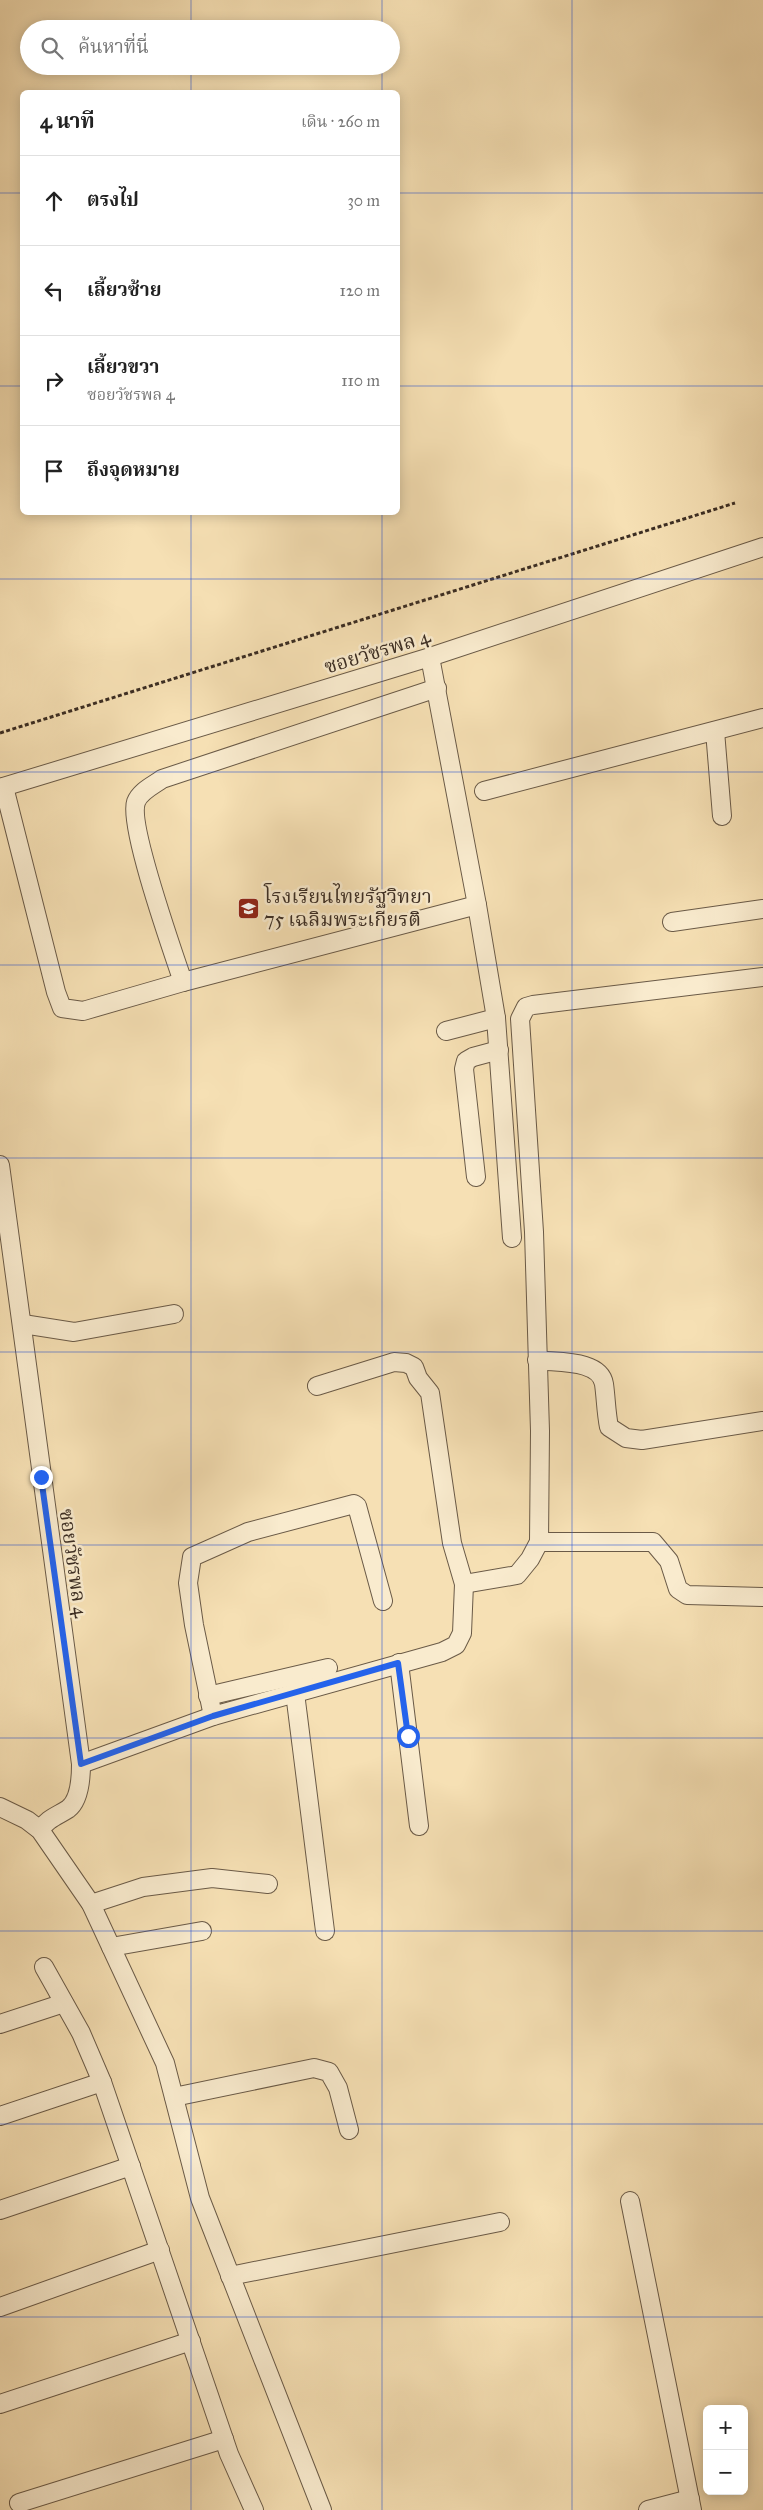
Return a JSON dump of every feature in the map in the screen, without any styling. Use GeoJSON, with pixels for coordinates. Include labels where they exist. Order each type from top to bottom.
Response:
{"type":"FeatureCollection","features":[{"type":"Feature","properties":{"kind":"street","name":"ซอยวัชรพล 4"},"geometry":{"type":"LineString","coordinates":[[2,787],[430,658],[763,547]]}},
{"type":"Feature","properties":{"kind":"street"},"geometry":{"type":"LineString","coordinates":[[430,658],[477,905],[496,1018],[512,1238]]}},
{"type":"Feature","properties":{"kind":"street"},"geometry":{"type":"LineString","coordinates":[[183,982],[138,835],[136,802],[142,793],[162,779],[437,688]]}},
{"type":"Feature","properties":{"kind":"street"},"geometry":{"type":"LineString","coordinates":[[484,792],[763,718]]}},
{"type":"Feature","properties":{"kind":"street"},"geometry":{"type":"LineString","coordinates":[[715,731],[722,816]]}},
{"type":"Feature","properties":{"kind":"street"},"geometry":{"type":"LineString","coordinates":[[2,787],[56,992],[62,1008],[83,1011],[183,982],[477,905]]}},
{"type":"Feature","properties":{"kind":"street"},"geometry":{"type":"LineString","coordinates":[[672,922],[763,909]]}},
{"type":"Feature","properties":{"kind":"street"},"geometry":{"type":"LineString","coordinates":[[464,1584],[517,1575],[530,1559],[538,1542],[538,1360],[534,1232],[520,1019],[522,1013],[533,1005],[763,978]]}},
{"type":"Feature","properties":{"kind":"street"},"geometry":{"type":"LineString","coordinates":[[446,1031],[496,1018]]}},
{"type":"Feature","properties":{"kind":"street"},"geometry":{"type":"LineString","coordinates":[[476,1177],[464,1069],[466,1061],[473,1056],[499,1050]]}},
{"type":"Feature","properties":{"kind":"street","name":"ซอยวัชรพล 4"},"geometry":{"type":"LineString","coordinates":[[0,1165],[81,1764],[81,1783],[71,1807],[46,1822],[40,1830]]}},
{"type":"Feature","properties":{"kind":"street"},"geometry":{"type":"LineString","coordinates":[[23,1324],[74,1332],[174,1314]]}},
{"type":"Feature","properties":{"kind":"street"},"geometry":{"type":"LineString","coordinates":[[538,1360],[584,1366],[597,1371],[603,1381],[609,1427],[626,1438],[642,1440],[763,1421]]}},
{"type":"Feature","properties":{"kind":"street"},"geometry":{"type":"LineString","coordinates":[[81,1764],[213,1716],[442,1652],[456,1645],[462,1633],[464,1584],[452,1543],[430,1393],[418,1378],[414,1367],[406,1363],[394,1362],[317,1386]]}},
{"type":"Feature","properties":{"kind":"street"},"geometry":{"type":"LineString","coordinates":[[213,1716],[194,1626],[188,1583],[192,1557],[248,1532],[354,1504],[357,1506],[383,1601]]}},
{"type":"Feature","properties":{"kind":"street"},"geometry":{"type":"LineString","coordinates":[[538,1542],[653,1542],[669,1561],[678,1589],[687,1595],[763,1597]]}},
{"type":"Feature","properties":{"kind":"street"},"geometry":{"type":"LineString","coordinates":[[398,1663],[419,1826]]}},
{"type":"Feature","properties":{"kind":"street"},"geometry":{"type":"LineString","coordinates":[[208,1696],[328,1668]]}},
{"type":"Feature","properties":{"kind":"street"},"geometry":{"type":"LineString","coordinates":[[295,1693],[325,1931]]}},
{"type":"Feature","properties":{"kind":"street"},"geometry":{"type":"LineString","coordinates":[[0,1807],[27,1820],[40,1830],[91,1904],[165,2063],[200,2198],[322,2510]]}},
{"type":"Feature","properties":{"kind":"street"},"geometry":{"type":"LineString","coordinates":[[91,1904],[143,1887],[212,1878],[268,1884]]}},
{"type":"Feature","properties":{"kind":"street"},"geometry":{"type":"LineString","coordinates":[[111,1947],[202,1931]]}},
{"type":"Feature","properties":{"kind":"street"},"geometry":{"type":"LineString","coordinates":[[44,1967],[81,2033],[102,2082],[224,2438],[254,2510]]}},
{"type":"Feature","properties":{"kind":"street"},"geometry":{"type":"LineString","coordinates":[[0,2024],[64,2003]]}},
{"type":"Feature","properties":{"kind":"street"},"geometry":{"type":"LineString","coordinates":[[174,2097],[314,2068],[329,2072],[338,2088],[349,2130]]}},
{"type":"Feature","properties":{"kind":"street"},"geometry":{"type":"LineString","coordinates":[[0,2116],[102,2082]]}},
{"type":"Feature","properties":{"kind":"street"},"geometry":{"type":"LineString","coordinates":[[0,2210],[131,2166]]}},
{"type":"Feature","properties":{"kind":"street"},"geometry":{"type":"LineString","coordinates":[[630,2201],[691,2505],[648,2510]]}},
{"type":"Feature","properties":{"kind":"street"},"geometry":{"type":"LineString","coordinates":[[230,2276],[500,2222]]}},
{"type":"Feature","properties":{"kind":"street"},"geometry":{"type":"LineString","coordinates":[[0,2306],[160,2250]]}},
{"type":"Feature","properties":{"kind":"street"},"geometry":{"type":"LineString","coordinates":[[0,2404],[191,2341]]}},
{"type":"Feature","properties":{"kind":"street"},"geometry":{"type":"LineString","coordinates":[[19,2503],[224,2438]]}},
{"type":"Feature","properties":{"kind":"path"},"geometry":{"type":"LineString","coordinates":[[0,733],[735,503]]}},
{"type":"Feature","properties":{"kind":"place","name":"โรงเรียนไทยรัฐวิทยา 75 เฉลิมพระเกียรติ"},"geometry":{"type":"Point","coordinates":[248,908]}},
{"type":"Feature","properties":{"kind":"route"},"geometry":{"type":"LineString","coordinates":[[41,1477],[81,1764],[213,1716],[398,1663],[408,1736]]}}]}
